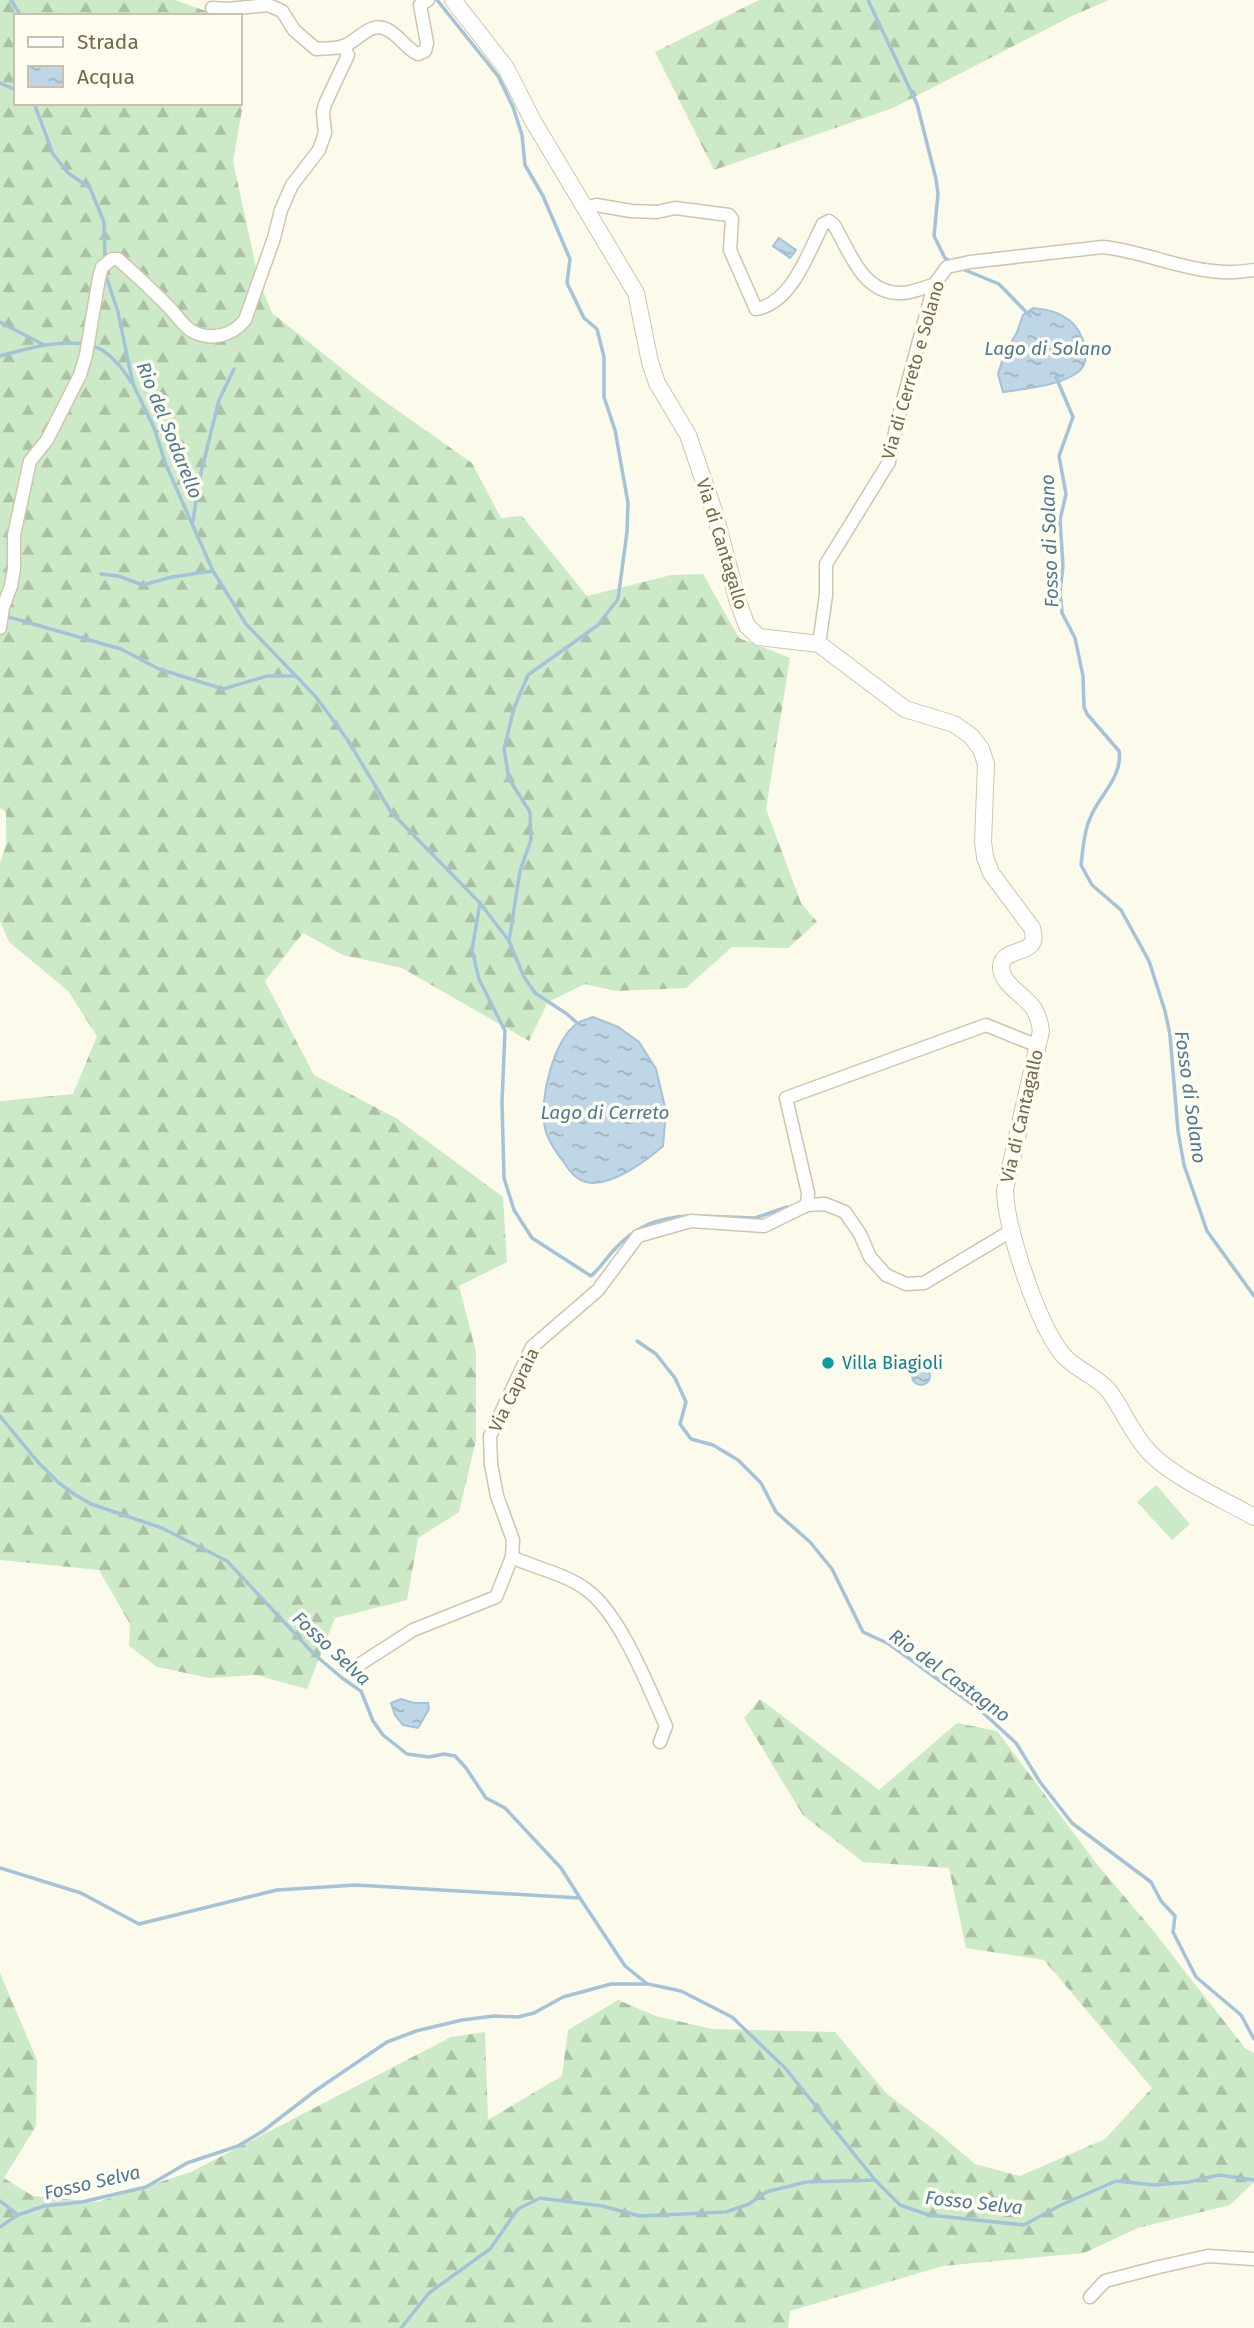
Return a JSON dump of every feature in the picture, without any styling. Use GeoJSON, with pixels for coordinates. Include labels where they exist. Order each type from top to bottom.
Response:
{"type":"FeatureCollection","features":[{"type":"Feature","properties":{"kind":"street","name":"Via di Cantagallo"},"geometry":{"type":"LineString","coordinates":[[453,0],[506,68],[533,121],[636,293],[650,362],[657,383],[688,435],[715,514],[737,599],[747,626],[759,637],[819,644],[905,709],[954,724],[971,736],[981,749],[986,764],[983,842],[985,857],[991,873],[1032,928],[1034,935],[1033,943],[1008,955],[1000,968],[1008,981],[1033,1007],[1041,1031],[1007,1175],[1005,1208],[1035,1301],[1062,1353],[1074,1366],[1107,1388],[1125,1421],[1151,1455],[1171,1470],[1254,1517]]}},
{"type":"Feature","properties":{"kind":"street"},"geometry":{"type":"LineString","coordinates":[[212,8],[275,4],[294,30],[316,49],[343,46],[371,28],[380,27],[388,29],[411,51],[418,54],[425,51],[427,43],[424,3]]}},
{"type":"Feature","properties":{"kind":"street"},"geometry":{"type":"LineString","coordinates":[[0,627],[14,569],[13,535],[30,461],[47,440],[80,375],[102,267],[112,259],[118,260],[149,287],[189,329],[207,335],[226,335],[237,330],[245,320],[281,210],[292,185],[319,150],[325,133],[323,111],[348,55],[343,46]]}},
{"type":"Feature","properties":{"kind":"street"},"geometry":{"type":"LineString","coordinates":[[587,208],[596,205],[631,212],[657,212],[675,208],[729,215],[733,219],[730,250],[757,309],[768,307],[789,287],[823,225],[830,221],[863,278],[874,285],[904,294],[934,285]]}},
{"type":"Feature","properties":{"kind":"street","name":"Via di Cerreto e Solano"},"geometry":{"type":"LineString","coordinates":[[819,644],[826,595],[826,564],[889,462],[934,285],[947,267],[970,261],[1103,247],[1125,249],[1208,272],[1254,270]]}},
{"type":"Feature","properties":{"kind":"street"},"geometry":{"type":"LineString","coordinates":[[1011,1231],[924,1283],[906,1284],[886,1276],[870,1258],[860,1234],[845,1212],[825,1204],[807,1205],[808,1193],[786,1098],[986,1026],[1038,1046]]}},
{"type":"Feature","properties":{"kind":"street","name":"Via Capraia"},"geometry":{"type":"LineString","coordinates":[[512,1557],[513,1540],[497,1496],[491,1464],[490,1436],[532,1347],[598,1290],[638,1236],[691,1222],[764,1226],[807,1205]]}},
{"type":"Feature","properties":{"kind":"street"},"geometry":{"type":"LineString","coordinates":[[354,1668],[413,1630],[496,1597],[512,1557],[530,1566],[557,1573],[587,1590],[599,1601],[632,1654],[666,1726],[660,1742]]}},
{"type":"Feature","properties":{"kind":"street"},"geometry":{"type":"LineString","coordinates":[[1090,2297],[1105,2281],[1159,2267],[1208,2256],[1254,2259]]}},
{"type":"Feature","properties":{"kind":"green space"},"geometry":{"type":"Polygon","coordinates":[[[0,0],[175,0],[214,14],[14,14],[14,105],[241,105],[233,161],[259,281],[272,313],[373,393],[472,463],[501,518],[522,516],[587,596],[671,575],[703,574],[739,638],[790,658],[766,809],[801,903],[817,922],[788,948],[732,947],[686,988],[615,991],[585,984],[548,1002],[529,1041],[402,968],[343,955],[303,933],[265,981],[314,1075],[396,1118],[503,1197],[507,1262],[459,1286],[476,1352],[476,1440],[459,1512],[418,1538],[407,1600],[335,1618],[307,1689],[256,1675],[210,1678],[157,1667],[129,1646],[130,1624],[99,1570],[0,1560],[0,1101],[73,1094],[97,1036],[68,991],[9,942],[0,921],[0,863],[6,845],[6,812],[0,808],[0,0]]]}},
{"type":"Feature","properties":{"kind":"green space"},"geometry":{"type":"Polygon","coordinates":[[[759,0],[1109,0],[1074,15],[893,108],[714,170],[655,52],[759,0]]]}},
{"type":"Feature","properties":{"kind":"green space"},"geometry":{"type":"Polygon","coordinates":[[[1156,1485],[1190,1524],[1172,1540],[1137,1502],[1156,1485]]]}},
{"type":"Feature","properties":{"kind":"green space"},"geometry":{"type":"Polygon","coordinates":[[[760,1699],[879,1790],[957,1723],[997,1731],[1096,1863],[1245,2048],[1254,2053],[1254,2182],[1230,2205],[1138,2228],[1084,2253],[943,2266],[790,2311],[788,2328],[0,2328],[0,1973],[37,2060],[36,2126],[4,2178],[33,2196],[97,2202],[191,2172],[451,2037],[485,2032],[488,2120],[562,2076],[568,2030],[618,2000],[656,2016],[712,2029],[835,2032],[886,2093],[975,2164],[1020,2176],[1105,2139],[1152,2088],[1044,1960],[966,1948],[949,1868],[863,1862],[803,1815],[744,1718],[760,1699]]]}},
{"type":"Feature","properties":{"kind":"water"},"geometry":{"type":"Polygon","coordinates":[[[779,238],[796,250],[790,258],[773,246],[779,238]]]}},
{"type":"Feature","properties":{"kind":"water","name":"Lago di Solano"},"geometry":{"type":"Polygon","coordinates":[[[1033,308],[1057,313],[1074,325],[1085,346],[1085,361],[1082,368],[1069,378],[1003,392],[998,374],[1004,355],[1023,315],[1033,308]]]}},
{"type":"Feature","properties":{"kind":"water","name":"Lago di Cerreto"},"geometry":{"type":"Polygon","coordinates":[[[593,1017],[618,1027],[639,1042],[656,1069],[666,1111],[663,1146],[621,1175],[592,1183],[574,1176],[568,1169],[550,1141],[543,1117],[550,1071],[562,1042],[569,1030],[593,1017]]]}},
{"type":"Feature","properties":{"kind":"water"},"geometry":{"type":"Polygon","coordinates":[[[921,1367],[927,1370],[930,1376],[927,1382],[921,1385],[915,1382],[912,1376],[915,1370],[921,1367]]]}},
{"type":"Feature","properties":{"kind":"water"},"geometry":{"type":"Polygon","coordinates":[[[401,1699],[428,1703],[429,1709],[418,1728],[403,1725],[395,1715],[391,1703],[401,1699]]]}},
{"type":"Feature","properties":{"kind":"waterway"},"geometry":{"type":"LineString","coordinates":[[11,0],[20,14]]}},
{"type":"Feature","properties":{"kind":"waterway"},"geometry":{"type":"LineString","coordinates":[[437,0],[498,76],[513,107],[522,135],[525,165],[543,196],[570,259],[567,283],[584,318],[597,329],[604,357],[604,397],[615,430],[628,503],[618,599],[598,625],[528,675],[514,708],[504,749],[509,779],[530,812],[531,840],[520,871],[509,941]]}},
{"type":"Feature","properties":{"kind":"waterway","name":"Fosso di Solano"},"geometry":{"type":"LineString","coordinates":[[868,0],[917,104],[938,194],[934,236],[945,258],[950,261]]}},
{"type":"Feature","properties":{"kind":"waterway","name":"Rio del Sodarello"},"geometry":{"type":"LineString","coordinates":[[0,83],[14,89]]}},
{"type":"Feature","properties":{"kind":"waterway","name":"Rio del Sodarello"},"geometry":{"type":"LineString","coordinates":[[35,105],[53,154],[68,173],[90,188],[104,222],[105,259]]}},
{"type":"Feature","properties":{"kind":"waterway","name":"Fosso di Solano"},"geometry":{"type":"LineString","coordinates":[[960,268],[999,284],[1030,316]]}},
{"type":"Feature","properties":{"kind":"waterway","name":"Rio del Sodarello"},"geometry":{"type":"LineString","coordinates":[[105,273],[118,312],[133,384],[213,571],[246,624],[316,697],[347,739],[391,812],[480,903],[509,941],[524,977],[535,993],[577,1023]]}},
{"type":"Feature","properties":{"kind":"waterway"},"geometry":{"type":"LineString","coordinates":[[0,322],[44,345]]}},
{"type":"Feature","properties":{"kind":"waterway"},"geometry":{"type":"LineString","coordinates":[[0,356],[52,344],[84,344]]}},
{"type":"Feature","properties":{"kind":"waterway"},"geometry":{"type":"LineString","coordinates":[[91,346],[109,355],[131,382]]}},
{"type":"Feature","properties":{"kind":"waterway"},"geometry":{"type":"LineString","coordinates":[[193,521],[199,481],[219,400],[234,369]]}},
{"type":"Feature","properties":{"kind":"waterway","name":"Fosso di Solano"},"geometry":{"type":"LineString","coordinates":[[1056,377],[1073,417],[1059,456],[1066,494],[1060,520],[1062,613],[1075,638],[1083,676],[1084,707],[1119,751],[1118,769],[1089,822],[1081,865],[1092,885],[1121,910],[1149,961],[1170,1035],[1178,1131],[1184,1165],[1207,1231],[1254,1296]]}},
{"type":"Feature","properties":{"kind":"waterway"},"geometry":{"type":"LineString","coordinates":[[101,574],[118,576],[143,585],[172,577],[213,571]]}},
{"type":"Feature","properties":{"kind":"waterway","name":"Rio del Sodarello"},"geometry":{"type":"LineString","coordinates":[[5,616],[121,649],[159,669],[223,689],[267,676],[294,676]]}},
{"type":"Feature","properties":{"kind":"waterway"},"geometry":{"type":"LineString","coordinates":[[480,903],[472,950],[479,979],[505,1031],[502,1102],[504,1178],[514,1210],[532,1238],[591,1276],[621,1243],[638,1230],[657,1221],[690,1216]]}},
{"type":"Feature","properties":{"kind":"waterway"},"geometry":{"type":"LineString","coordinates":[[701,1216],[755,1218],[787,1207]]}},
{"type":"Feature","properties":{"kind":"waterway","name":"Rio del Castagno"},"geometry":{"type":"LineString","coordinates":[[637,1341],[656,1354],[675,1378],[686,1402],[680,1424],[691,1439],[713,1445],[738,1460],[761,1483],[776,1512],[810,1542],[832,1569],[863,1632],[889,1644],[979,1709],[1016,1743],[1040,1782],[1072,1823],[1151,1882],[1161,1901],[1175,1916],[1173,1932],[1196,1977],[1241,2015],[1254,2039]]}},
{"type":"Feature","properties":{"kind":"waterway","name":"Fosso Selva"},"geometry":{"type":"LineString","coordinates":[[0,1416],[37,1461],[74,1494],[91,1504],[162,1528],[227,1561],[314,1654],[361,1691],[373,1721],[383,1735],[407,1754],[455,1756],[486,1798],[505,1808],[561,1868],[580,1898]]}},
{"type":"Feature","properties":{"kind":"waterway","name":"Fosso Selva"},"geometry":{"type":"LineString","coordinates":[[0,1868],[81,1893],[139,1924],[277,1890],[356,1885],[580,1898],[625,1966],[646,1983]]}},
{"type":"Feature","properties":{"kind":"waterway","name":"Fosso Selva"},"geometry":{"type":"LineString","coordinates":[[0,2227],[18,2215],[44,2206],[82,2202],[146,2187],[187,2163],[238,2146],[387,2042],[416,2031],[462,2020],[494,2016],[518,2017],[534,2013],[563,1997],[611,1984],[648,1984],[681,1991],[732,2017],[786,2069],[875,2180],[900,2205],[929,2215],[1024,2225],[1116,2181],[1154,2185],[1189,2182],[1219,2175],[1254,2180]]}},
{"type":"Feature","properties":{"kind":"waterway"},"geometry":{"type":"LineString","coordinates":[[401,2328],[429,2293],[490,2249],[518,2209],[540,2198],[602,2206],[640,2216],[726,2212],[749,2204],[766,2192],[806,2182],[875,2180]]}},
{"type":"Feature","properties":{"kind":"waterway"},"geometry":{"type":"LineString","coordinates":[[0,2201],[18,2215]]}},
{"type":"Feature","properties":{"kind":"place","name":"Villa Biagioli"},"geometry":{"type":"Point","coordinates":[828,1363]}}]}
